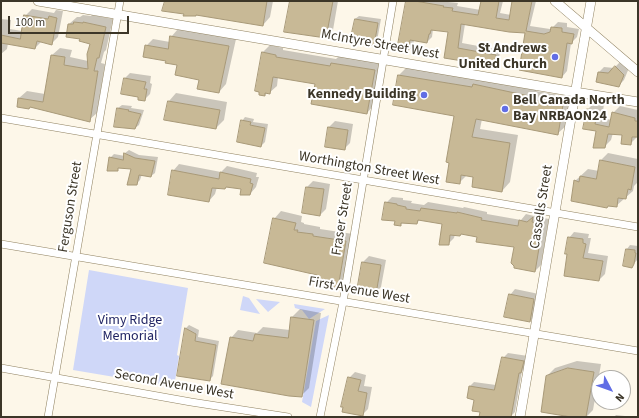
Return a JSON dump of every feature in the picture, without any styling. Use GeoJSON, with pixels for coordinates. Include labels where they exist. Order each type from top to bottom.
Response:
{"type":"FeatureCollection","features":[{"type":"Feature","properties":{"kind":"main road","name":"McIntyre Street West"},"geometry":{"type":"LineString","coordinates":[[38,1],[638,102]]}},
{"type":"Feature","properties":{"kind":"main road"},"geometry":{"type":"LineString","coordinates":[[555,1],[638,72]]}},
{"type":"Feature","properties":{"kind":"main road","name":"Cassells Street"},"geometry":{"type":"LineString","coordinates":[[520,417],[536,334],[591,1]]}},
{"type":"Feature","properties":{"kind":"street","name":"Ferguson Street"},"geometry":{"type":"LineString","coordinates":[[48,417],[120,1]]}},
{"type":"Feature","properties":{"kind":"street","name":"Fraser Street"},"geometry":{"type":"LineString","coordinates":[[320,417],[343,302],[392,1]]}},
{"type":"Feature","properties":{"kind":"street","name":"Worthington Street West"},"geometry":{"type":"LineString","coordinates":[[1,118],[638,228]]}},
{"type":"Feature","properties":{"kind":"street","name":"First Avenue West"},"geometry":{"type":"LineString","coordinates":[[1,244],[638,351]]}},
{"type":"Feature","properties":{"kind":"street","name":"Second Avenue West"},"geometry":{"type":"LineString","coordinates":[[1,368],[191,402],[288,417]]}},
{"type":"Feature","properties":{"kind":"green space","name":"Vimy Ridge Memorial"},"geometry":{"type":"Polygon","coordinates":[[[89,270],[188,288],[177,355],[179,356],[174,387],[73,370],[89,270]]]}},
{"type":"Feature","properties":{"kind":"green space"},"geometry":{"type":"Polygon","coordinates":[[[243,296],[249,298],[260,314],[240,310],[243,296]]]}},
{"type":"Feature","properties":{"kind":"green space"},"geometry":{"type":"Polygon","coordinates":[[[256,299],[280,302],[268,312],[256,299]]]}},
{"type":"Feature","properties":{"kind":"green space"},"geometry":{"type":"Polygon","coordinates":[[[294,304],[325,309],[309,319],[302,310],[295,308],[294,304]]]}},
{"type":"Feature","properties":{"kind":"green space"},"geometry":{"type":"Polygon","coordinates":[[[329,315],[311,407],[302,402],[316,321],[329,315]]]}},
{"type":"Feature","properties":{"kind":"building"},"geometry":{"type":"Polygon","coordinates":[[[165,1],[267,1],[263,26],[196,15],[183,16],[184,14],[162,11],[165,1]]]}},
{"type":"Feature","properties":{"kind":"building"},"geometry":{"type":"Polygon","coordinates":[[[290,1],[333,1],[326,38],[284,32],[290,1]]]}},
{"type":"Feature","properties":{"kind":"building"},"geometry":{"type":"Polygon","coordinates":[[[406,1],[444,6],[443,7],[453,8],[452,11],[478,15],[481,1],[499,1],[496,18],[509,20],[512,1],[532,1],[526,31],[544,34],[550,32],[551,27],[562,28],[562,32],[574,34],[572,44],[567,43],[562,78],[519,70],[525,33],[509,32],[461,24],[458,48],[496,55],[494,66],[444,58],[448,32],[431,30],[427,43],[410,40],[408,52],[397,50],[406,1]]]}},
{"type":"Feature","properties":{"kind":"building"},"geometry":{"type":"Polygon","coordinates":[[[24,15],[48,19],[49,16],[57,18],[52,45],[37,41],[35,49],[1,43],[1,35],[20,39],[24,15]]]}},
{"type":"Feature","properties":{"kind":"building"},"geometry":{"type":"Polygon","coordinates":[[[355,19],[378,23],[374,46],[350,42],[355,19]]]}},
{"type":"Feature","properties":{"kind":"building"},"geometry":{"type":"Polygon","coordinates":[[[74,22],[83,22],[106,27],[99,58],[97,58],[94,71],[98,71],[90,122],[30,107],[29,109],[17,107],[18,98],[43,102],[51,55],[65,57],[64,65],[88,69],[87,54],[90,44],[79,41],[80,39],[66,37],[68,24],[73,24],[74,22]]]}},
{"type":"Feature","properties":{"kind":"building"},"geometry":{"type":"Polygon","coordinates":[[[170,36],[229,46],[219,93],[197,89],[199,80],[175,75],[177,65],[165,63],[166,61],[143,57],[145,45],[168,49],[170,36]]]}},
{"type":"Feature","properties":{"kind":"building"},"geometry":{"type":"Polygon","coordinates":[[[262,52],[276,55],[276,57],[330,66],[331,63],[375,70],[367,114],[311,104],[315,84],[273,77],[270,94],[265,93],[265,96],[259,95],[259,92],[255,91],[262,52]]]}},
{"type":"Feature","properties":{"kind":"building"},"geometry":{"type":"Polygon","coordinates":[[[615,66],[624,75],[619,87],[596,82],[598,72],[608,73],[615,66]]]}},
{"type":"Feature","properties":{"kind":"building"},"geometry":{"type":"Polygon","coordinates":[[[398,75],[472,87],[473,84],[529,96],[528,99],[563,105],[558,135],[476,119],[472,137],[510,143],[502,192],[472,187],[473,177],[461,175],[460,184],[446,182],[449,163],[446,162],[454,116],[393,105],[398,75]]]}},
{"type":"Feature","properties":{"kind":"building"},"geometry":{"type":"Polygon","coordinates":[[[124,78],[146,82],[144,89],[147,89],[145,101],[138,100],[138,97],[121,94],[124,78]]]}},
{"type":"Feature","properties":{"kind":"building"},"geometry":{"type":"Polygon","coordinates":[[[168,101],[220,110],[216,129],[164,120],[168,101]]]}},
{"type":"Feature","properties":{"kind":"building"},"geometry":{"type":"Polygon","coordinates":[[[117,108],[141,114],[135,129],[114,127],[117,108]]]}},
{"type":"Feature","properties":{"kind":"building"},"geometry":{"type":"Polygon","coordinates":[[[587,109],[598,111],[595,124],[609,127],[612,112],[635,118],[635,121],[638,121],[638,137],[632,137],[631,145],[621,144],[622,135],[608,134],[605,148],[593,148],[596,131],[583,129],[587,109]]]}},
{"type":"Feature","properties":{"kind":"building"},"geometry":{"type":"Polygon","coordinates":[[[241,120],[251,122],[250,125],[265,128],[261,147],[237,142],[241,120]]]}},
{"type":"Feature","properties":{"kind":"building"},"geometry":{"type":"Polygon","coordinates":[[[328,127],[348,130],[345,150],[325,147],[328,127]]]}},
{"type":"Feature","properties":{"kind":"building"},"geometry":{"type":"Polygon","coordinates":[[[124,153],[135,158],[155,161],[151,177],[139,175],[137,185],[127,185],[131,169],[118,168],[118,171],[107,171],[109,157],[123,160],[124,153]]]}},
{"type":"Feature","properties":{"kind":"building"},"geometry":{"type":"Polygon","coordinates":[[[600,160],[635,167],[631,190],[628,189],[626,199],[618,198],[617,207],[608,206],[607,208],[571,201],[574,180],[579,182],[580,176],[596,179],[600,160]]]}},
{"type":"Feature","properties":{"kind":"building"},"geometry":{"type":"Polygon","coordinates":[[[172,170],[219,179],[220,172],[251,179],[250,183],[253,184],[250,195],[240,195],[241,189],[226,187],[225,189],[212,188],[209,202],[168,195],[172,170]]]}},
{"type":"Feature","properties":{"kind":"building"},"geometry":{"type":"Polygon","coordinates":[[[306,187],[324,189],[320,216],[302,213],[306,187]]]}},
{"type":"Feature","properties":{"kind":"building"},"geometry":{"type":"Polygon","coordinates":[[[385,202],[406,207],[406,209],[420,211],[421,208],[457,212],[482,218],[481,220],[518,226],[519,220],[527,222],[533,217],[532,222],[543,224],[535,272],[514,268],[511,263],[514,247],[476,242],[477,237],[461,234],[460,236],[450,235],[449,245],[439,245],[442,224],[418,220],[417,224],[401,223],[401,226],[394,225],[395,221],[382,220],[385,202]]]}},
{"type":"Feature","properties":{"kind":"building"},"geometry":{"type":"Polygon","coordinates":[[[273,218],[296,223],[294,230],[298,230],[297,232],[346,241],[338,288],[315,284],[317,275],[264,263],[273,218]]]}},
{"type":"Feature","properties":{"kind":"building"},"geometry":{"type":"Polygon","coordinates":[[[568,237],[583,239],[583,243],[586,244],[583,258],[603,261],[599,281],[564,276],[567,254],[565,254],[568,237]]]}},
{"type":"Feature","properties":{"kind":"building"},"geometry":{"type":"Polygon","coordinates":[[[626,249],[635,250],[636,253],[632,268],[623,266],[626,249]]]}},
{"type":"Feature","properties":{"kind":"building"},"geometry":{"type":"Polygon","coordinates":[[[362,262],[381,265],[376,294],[357,291],[362,262]]]}},
{"type":"Feature","properties":{"kind":"building"},"geometry":{"type":"Polygon","coordinates":[[[509,294],[534,299],[530,322],[504,317],[509,294]]]}},
{"type":"Feature","properties":{"kind":"building"},"geometry":{"type":"Polygon","coordinates":[[[291,317],[314,320],[302,397],[221,384],[230,337],[253,341],[255,334],[288,338],[291,317]]]}},
{"type":"Feature","properties":{"kind":"building"},"geometry":{"type":"Polygon","coordinates":[[[185,328],[196,334],[195,341],[216,345],[210,381],[177,376],[185,328]]]}},
{"type":"Feature","properties":{"kind":"building"},"geometry":{"type":"Polygon","coordinates":[[[502,357],[524,361],[521,373],[519,373],[511,417],[479,417],[480,412],[472,411],[474,400],[467,398],[469,386],[494,390],[502,357]]]}},
{"type":"Feature","properties":{"kind":"building"},"geometry":{"type":"Polygon","coordinates":[[[568,368],[591,372],[591,389],[586,417],[571,417],[541,412],[546,376],[568,368]]]}},
{"type":"Feature","properties":{"kind":"building"},"geometry":{"type":"Polygon","coordinates":[[[348,377],[361,380],[358,391],[367,393],[363,416],[342,412],[343,407],[341,407],[348,377]]]}},
{"type":"Feature","properties":{"kind":"place","name":"St Andrews United Church"},"geometry":{"type":"Point","coordinates":[555,57]}},
{"type":"Feature","properties":{"kind":"place","name":"Kennedy Building"},"geometry":{"type":"Point","coordinates":[424,95]}},
{"type":"Feature","properties":{"kind":"place","name":"Bell Canada North Bay NRBAON24"},"geometry":{"type":"Point","coordinates":[505,109]}}]}
